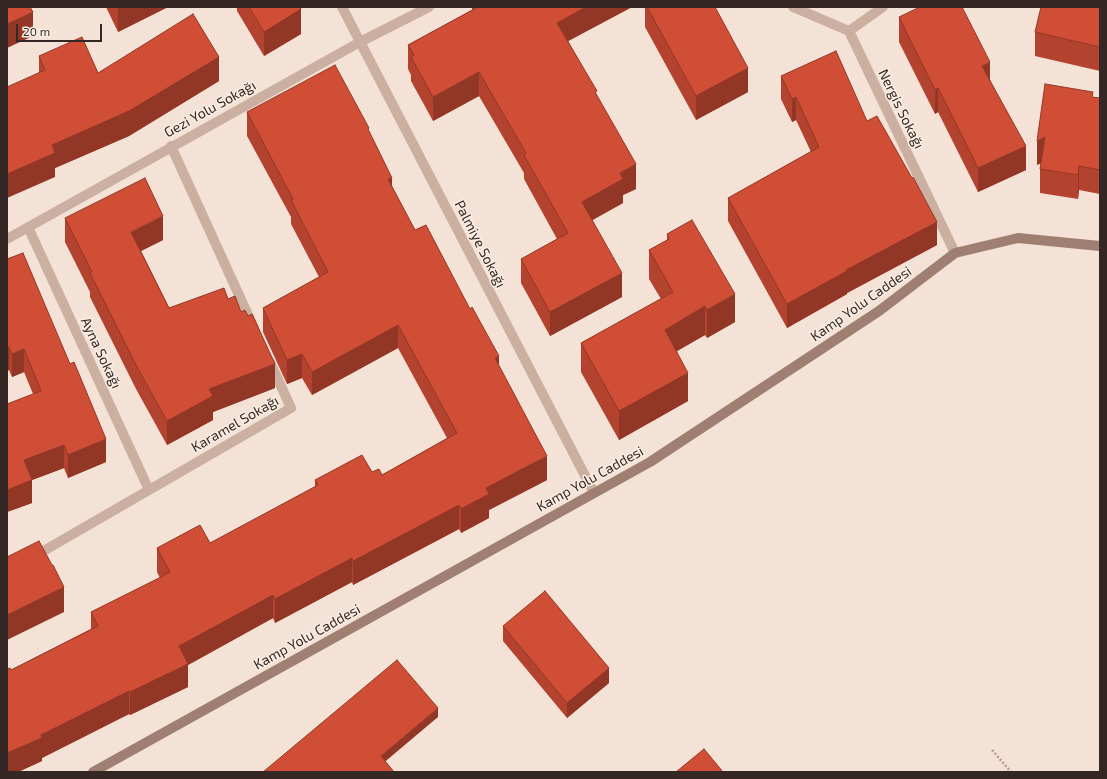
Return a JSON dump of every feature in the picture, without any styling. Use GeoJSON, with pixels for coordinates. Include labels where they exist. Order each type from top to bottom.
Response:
{"type":"FeatureCollection","features":[{"type":"Feature","properties":{"kind":"street","name":"Palmiye Sokağı"},"geometry":{"type":"LineString","coordinates":[[342,7],[594,493]]}},
{"type":"Feature","properties":{"kind":"street","name":"Gezi Yolu Sokağı"},"geometry":{"type":"LineString","coordinates":[[7,239],[171,146],[360,42],[429,7]]}},
{"type":"Feature","properties":{"kind":"street"},"geometry":{"type":"LineString","coordinates":[[793,7],[849,31],[883,7]]}},
{"type":"Feature","properties":{"kind":"street","name":"Nergis Sokağı"},"geometry":{"type":"LineString","coordinates":[[849,31],[955,253]]}},
{"type":"Feature","properties":{"kind":"street"},"geometry":{"type":"LineString","coordinates":[[171,146],[258,335]]}},
{"type":"Feature","properties":{"kind":"street","name":"Ayna Sokağı"},"geometry":{"type":"LineString","coordinates":[[28,228],[149,490]]}},
{"type":"Feature","properties":{"kind":"street","name":"Kamp Yolu Caddesi"},"geometry":{"type":"LineString","coordinates":[[93,772],[650,462],[879,311],[955,253],[1018,238],[1100,246]]}},
{"type":"Feature","properties":{"kind":"street","name":"Karamel Sokağı"},"geometry":{"type":"LineString","coordinates":[[27,560],[291,408],[264,350]]}},
{"type":"Feature","properties":{"kind":"path"},"geometry":{"type":"LineString","coordinates":[[992,750],[1011,772]]}},
{"type":"Feature","properties":{"kind":"building"},"geometry":{"type":"Polygon","coordinates":[[[7,7],[30,7],[33,12],[7,24],[7,7]]]}},
{"type":"Feature","properties":{"kind":"building"},"geometry":{"type":"Polygon","coordinates":[[[249,7],[300,7],[301,9],[264,32],[249,7]]]}},
{"type":"Feature","properties":{"kind":"building"},"geometry":{"type":"Polygon","coordinates":[[[476,7],[586,7],[557,23],[597,91],[595,92],[636,164],[620,173],[623,179],[582,202],[622,273],[550,312],[521,259],[568,233],[524,155],[526,153],[479,72],[433,97],[411,57],[414,55],[408,45],[476,7]]]}},
{"type":"Feature","properties":{"kind":"building"},"geometry":{"type":"Polygon","coordinates":[[[647,7],[715,7],[748,68],[696,96],[647,7]]]}},
{"type":"Feature","properties":{"kind":"building"},"geometry":{"type":"Polygon","coordinates":[[[920,7],[962,7],[990,62],[982,66],[1026,146],[978,168],[938,88],[935,90],[899,17],[920,7]]]}},
{"type":"Feature","properties":{"kind":"building"},"geometry":{"type":"Polygon","coordinates":[[[1041,7],[1100,7],[1100,47],[1035,32],[1041,7]]]}},
{"type":"Feature","properties":{"kind":"building"},"geometry":{"type":"Polygon","coordinates":[[[193,14],[219,57],[129,111],[52,145],[55,153],[7,174],[7,87],[45,70],[39,56],[82,37],[98,73],[193,14]]]}},
{"type":"Feature","properties":{"kind":"building"},"geometry":{"type":"Polygon","coordinates":[[[836,51],[867,121],[877,116],[912,178],[913,177],[937,222],[846,270],[847,271],[787,304],[728,198],[819,147],[796,97],[792,99],[781,76],[836,51]]]}},
{"type":"Feature","properties":{"kind":"building"},"geometry":{"type":"Polygon","coordinates":[[[335,65],[369,128],[368,129],[392,178],[388,179],[415,230],[426,225],[470,309],[472,307],[499,356],[495,358],[547,456],[486,488],[489,494],[461,509],[459,505],[353,561],[352,558],[275,599],[273,595],[179,646],[188,664],[130,692],[129,691],[41,735],[42,738],[7,753],[7,669],[10,668],[11,670],[98,626],[91,612],[170,572],[157,548],[200,525],[210,543],[318,485],[315,480],[362,455],[372,472],[379,469],[382,475],[457,433],[398,325],[312,372],[302,354],[287,360],[263,308],[328,272],[291,200],[293,199],[247,112],[335,65]]]}},
{"type":"Feature","properties":{"kind":"building"},"geometry":{"type":"Polygon","coordinates":[[[1045,84],[1093,92],[1092,97],[1100,98],[1100,170],[1079,166],[1078,175],[1040,169],[1045,137],[1037,141],[1045,84]]]}},
{"type":"Feature","properties":{"kind":"building"},"geometry":{"type":"Polygon","coordinates":[[[145,178],[163,216],[131,232],[169,308],[224,288],[228,299],[235,296],[241,312],[245,310],[248,316],[252,314],[275,364],[209,389],[213,396],[167,421],[136,365],[90,273],[92,272],[65,218],[145,178]]]}},
{"type":"Feature","properties":{"kind":"building"},"geometry":{"type":"Polygon","coordinates":[[[692,220],[735,294],[707,310],[705,306],[665,330],[688,373],[619,411],[581,343],[673,292],[649,250],[669,239],[667,234],[692,220]]]}},
{"type":"Feature","properties":{"kind":"building"},"geometry":{"type":"Polygon","coordinates":[[[23,253],[70,364],[74,362],[106,439],[68,455],[64,445],[24,460],[32,480],[7,490],[7,404],[41,391],[24,349],[12,354],[9,347],[7,348],[7,259],[23,253]]]}},
{"type":"Feature","properties":{"kind":"building"},"geometry":{"type":"Polygon","coordinates":[[[39,541],[64,587],[7,615],[7,557],[39,541]]]}},
{"type":"Feature","properties":{"kind":"building"},"geometry":{"type":"Polygon","coordinates":[[[545,591],[609,668],[567,703],[503,626],[545,591]]]}},
{"type":"Feature","properties":{"kind":"building"},"geometry":{"type":"Polygon","coordinates":[[[397,660],[438,708],[381,756],[394,772],[263,772],[397,660]]]}},
{"type":"Feature","properties":{"kind":"building"},"geometry":{"type":"Polygon","coordinates":[[[704,749],[723,772],[676,772],[704,749]]]}}]}
